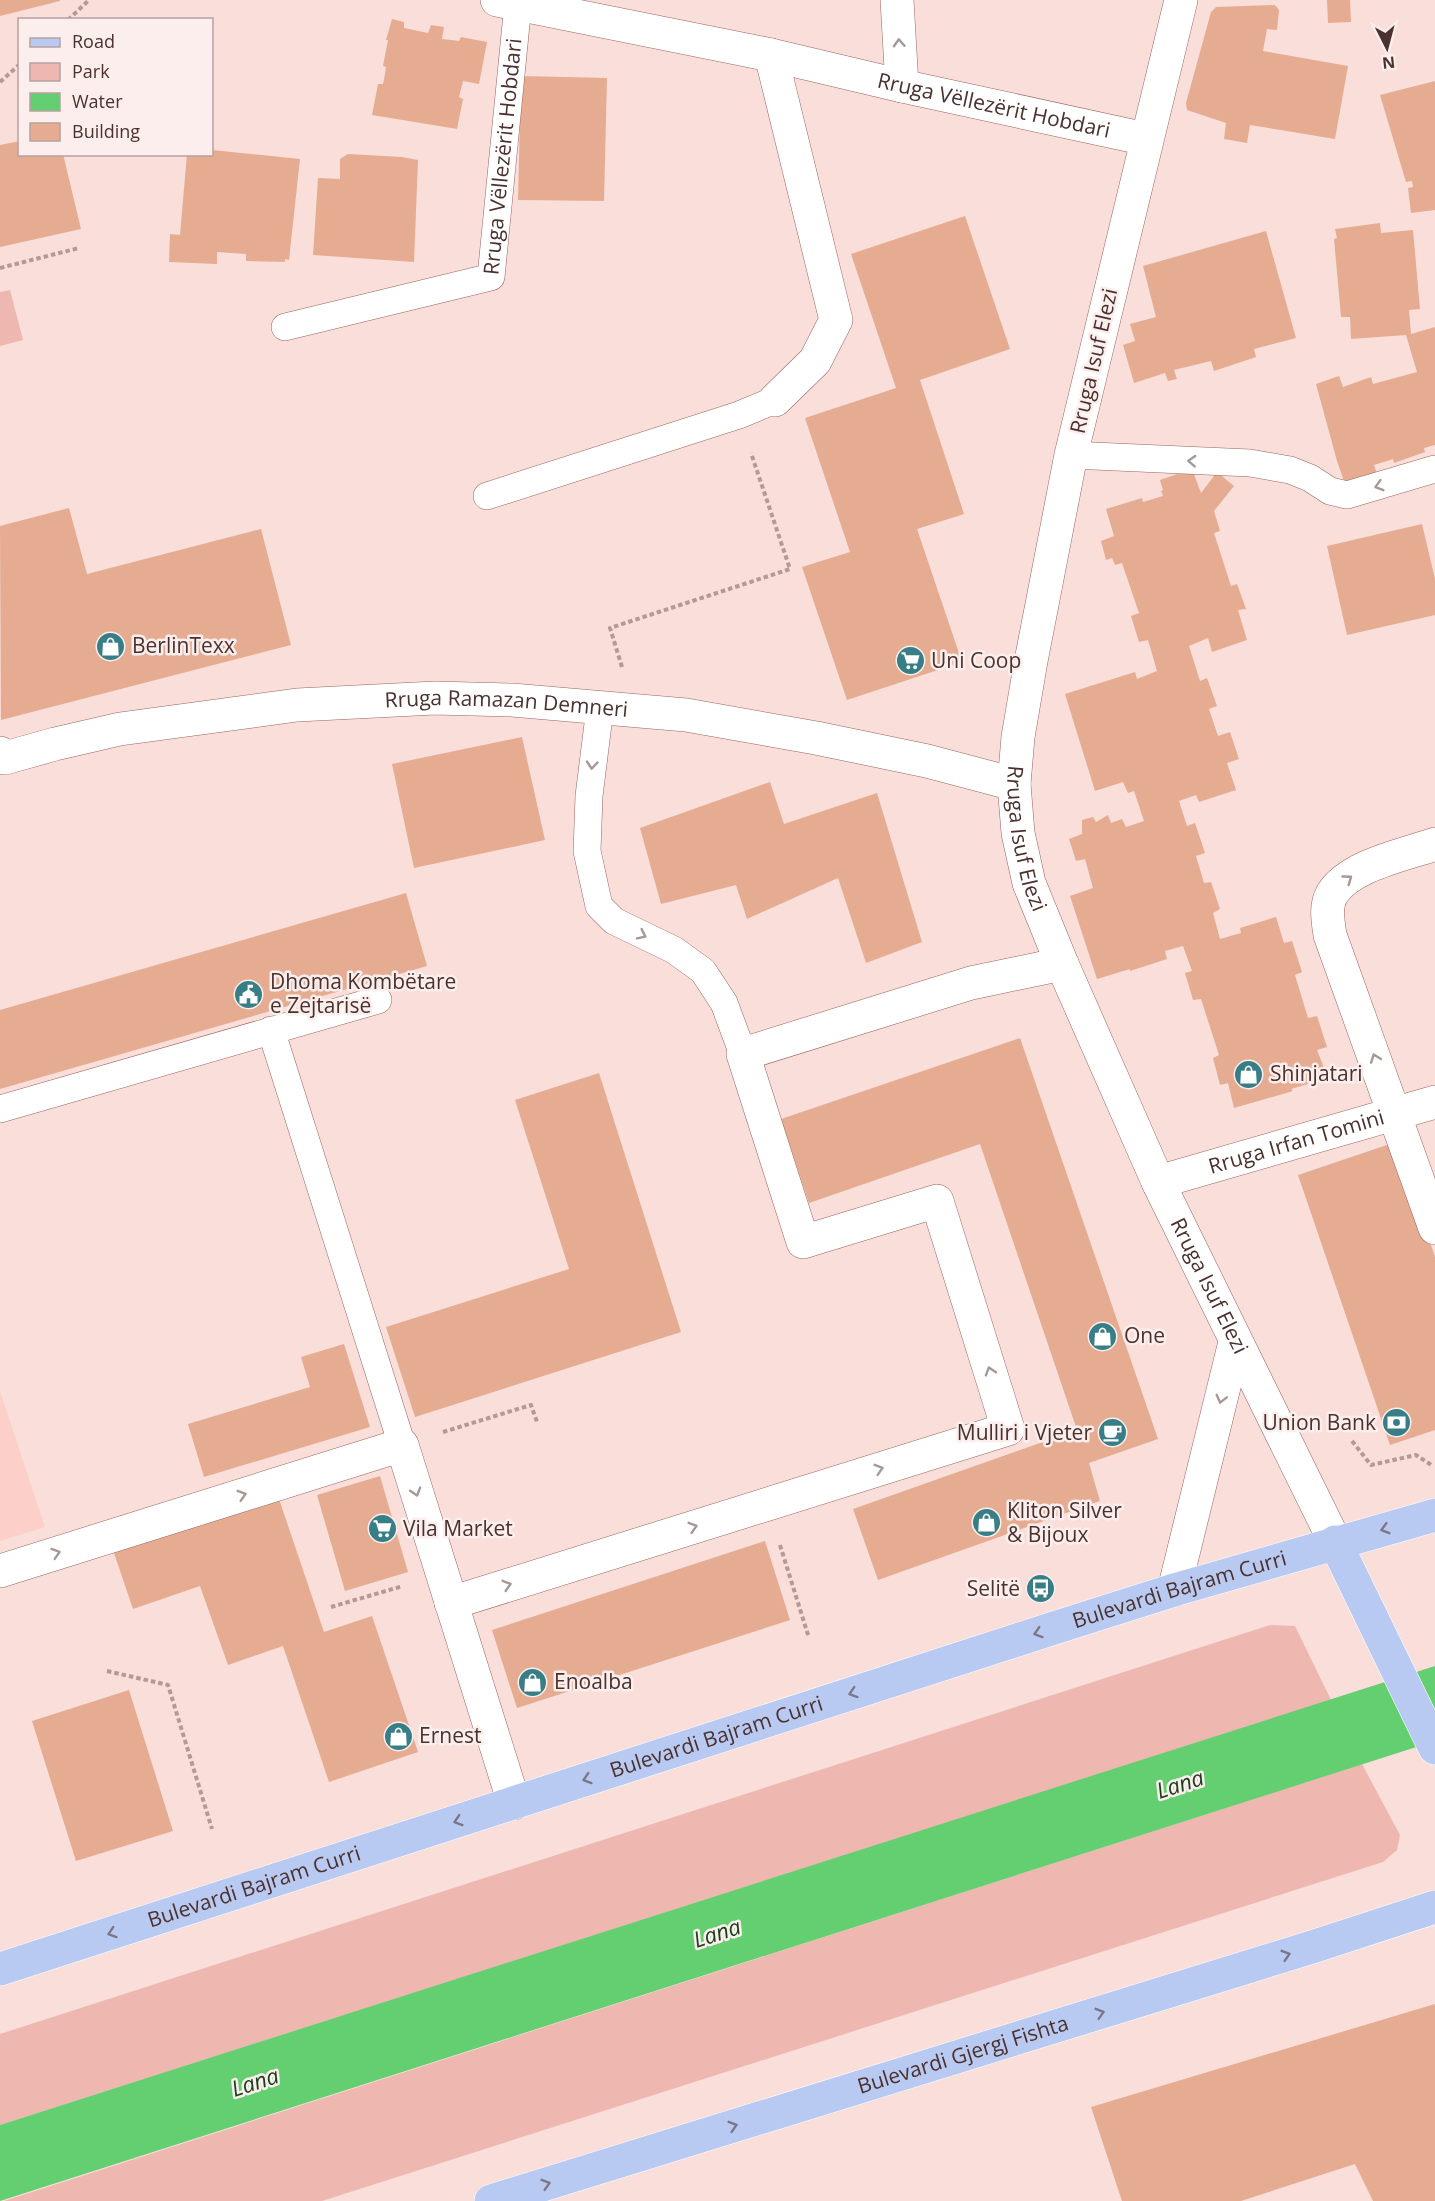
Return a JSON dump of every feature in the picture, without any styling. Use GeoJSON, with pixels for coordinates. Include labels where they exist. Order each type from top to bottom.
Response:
{"type":"FeatureCollection","features":[{"type":"Feature","properties":{"kind":"main road","name":"Bulevardi Bajram Curri"},"geometry":{"type":"LineString","coordinates":[[0,1969],[1174,1590],[1435,1515]]}},
{"type":"Feature","properties":{"kind":"main road","name":"Rruga Isuf Elezi"},"geometry":{"type":"LineString","coordinates":[[1335,1542],[1435,1748]]}},
{"type":"Feature","properties":{"kind":"main road","name":"Bulevardi Gjergj Fishta"},"geometry":{"type":"LineString","coordinates":[[490,2201],[1312,1947],[1435,1906]]}},
{"type":"Feature","properties":{"kind":"street"},"geometry":{"type":"LineString","coordinates":[[897,0],[902,86]]}},
{"type":"Feature","properties":{"kind":"street","name":"Rruga Isuf Elezi"},"geometry":{"type":"LineString","coordinates":[[1181,0],[1071,455],[1018,737],[1014,784],[1018,833],[1029,883],[1158,1182],[1335,1542]]}},
{"type":"Feature","properties":{"kind":"street","name":"Rruga Vëllezërit Hobdari"},"geometry":{"type":"LineString","coordinates":[[508,2],[771,55],[1146,139]]}},
{"type":"Feature","properties":{"kind":"street"},"geometry":{"type":"LineString","coordinates":[[771,55],[836,320],[815,362],[775,400]]}},
{"type":"Feature","properties":{"kind":"street","name":"Rruga Ramazan Demneri"},"geometry":{"type":"LineString","coordinates":[[2,758],[120,729],[297,705],[435,698],[512,700],[686,715],[927,761],[1014,784]]}},
{"type":"Feature","properties":{"kind":"street"},"geometry":{"type":"LineString","coordinates":[[1435,844],[1364,868],[1343,880],[1331,895],[1327,915],[1330,934],[1435,1228]]}},
{"type":"Feature","properties":{"kind":"street"},"geometry":{"type":"LineString","coordinates":[[447,1589],[767,1504],[1008,1429],[937,1201],[803,1242],[743,1054],[971,983],[1062,964]]}},
{"type":"Feature","properties":{"kind":"street","name":"Rruga Irfan Tomini"},"geometry":{"type":"LineString","coordinates":[[1158,1182],[1435,1102]]}},
{"type":"Feature","properties":{"kind":"street"},"geometry":{"type":"LineString","coordinates":[[1174,1590],[1235,1342]]}},
{"type":"Feature","properties":{"kind":"street"},"geometry":{"type":"LineString","coordinates":[[0,1571],[402,1445],[514,1803]]}},
{"type":"Feature","properties":{"kind":"lane","name":"Rruga Vëllezërit Hobdari"},"geometry":{"type":"LineString","coordinates":[[285,327],[491,277],[508,2]]}},
{"type":"Feature","properties":{"kind":"lane"},"geometry":{"type":"LineString","coordinates":[[487,496],[739,415],[775,400]]}},
{"type":"Feature","properties":{"kind":"lane"},"geometry":{"type":"LineString","coordinates":[[1071,455],[1250,463],[1290,470],[1310,478],[1330,492],[1347,495],[1435,469]]}},
{"type":"Feature","properties":{"kind":"lane"},"geometry":{"type":"LineString","coordinates":[[600,708],[590,785],[587,850],[598,906],[614,921],[674,950],[703,971],[724,1003],[743,1054]]}},
{"type":"Feature","properties":{"kind":"lane"},"geometry":{"type":"LineString","coordinates":[[0,1109],[378,1000]]}},
{"type":"Feature","properties":{"kind":"lane"},"geometry":{"type":"LineString","coordinates":[[271,1030],[402,1445]]}},
{"type":"Feature","properties":{"kind":"path"},"geometry":{"type":"LineString","coordinates":[[70,18],[89,0]]}},
{"type":"Feature","properties":{"kind":"path"},"geometry":{"type":"LineString","coordinates":[[0,82],[18,66]]}},
{"type":"Feature","properties":{"kind":"path"},"geometry":{"type":"LineString","coordinates":[[0,268],[79,248]]}},
{"type":"Feature","properties":{"kind":"path"},"geometry":{"type":"LineString","coordinates":[[610,628],[790,569],[739,415]]}},
{"type":"Feature","properties":{"kind":"path"},"geometry":{"type":"LineString","coordinates":[[402,1445],[531,1405],[537,1422]]}},
{"type":"Feature","properties":{"kind":"path"},"geometry":{"type":"LineString","coordinates":[[1352,1441],[1371,1466],[1416,1455],[1433,1466]]}},
{"type":"Feature","properties":{"kind":"path"},"geometry":{"type":"LineString","coordinates":[[767,1504],[809,1638]]}},
{"type":"Feature","properties":{"kind":"path"},"geometry":{"type":"LineString","coordinates":[[332,1607],[447,1589]]}},
{"type":"Feature","properties":{"kind":"path"},"geometry":{"type":"LineString","coordinates":[[107,1671],[168,1685],[212,1829]]}},
{"type":"Feature","properties":{"kind":"shaded area"},"geometry":{"type":"Polygon","coordinates":[[[0,1391],[45,1527],[0,1541],[0,1391]]]}},
{"type":"Feature","properties":{"kind":"green space"},"geometry":{"type":"Polygon","coordinates":[[[10,290],[23,340],[0,346],[0,292],[10,290]]]}},
{"type":"Feature","properties":{"kind":"green space"},"geometry":{"type":"Polygon","coordinates":[[[1270,1625],[1295,1626],[1331,1700],[0,2125],[0,2034],[1270,1625]]]}},
{"type":"Feature","properties":{"kind":"green space"},"geometry":{"type":"Polygon","coordinates":[[[1362,1764],[1400,1835],[1397,1850],[1383,1862],[322,2201],[4,2201],[1362,1764]]]}},
{"type":"Feature","properties":{"kind":"water","name":"Lana"},"geometry":{"type":"Polygon","coordinates":[[[1435,1666],[1435,1741],[0,2201],[0,2125],[1435,1666]]]}},
{"type":"Feature","properties":{"kind":"building"},"geometry":{"type":"Polygon","coordinates":[[[0,0],[60,0],[60,1],[0,16],[0,0]]]}},
{"type":"Feature","properties":{"kind":"building"},"geometry":{"type":"Polygon","coordinates":[[[1327,0],[1350,0],[1351,22],[1328,23],[1327,0]]]}},
{"type":"Feature","properties":{"kind":"building"},"geometry":{"type":"Polygon","coordinates":[[[1275,5],[1279,10],[1277,30],[1267,29],[1263,51],[1348,66],[1335,139],[1250,125],[1247,143],[1224,139],[1226,123],[1187,110],[1186,103],[1211,12],[1216,7],[1275,5]]]}},
{"type":"Feature","properties":{"kind":"building"},"geometry":{"type":"Polygon","coordinates":[[[392,19],[404,22],[404,28],[428,33],[431,25],[444,27],[442,39],[459,41],[461,37],[487,42],[479,84],[463,81],[459,97],[463,99],[457,129],[372,115],[378,84],[383,84],[386,67],[383,66],[388,40],[386,40],[392,19]]]}},
{"type":"Feature","properties":{"kind":"building"},"geometry":{"type":"Polygon","coordinates":[[[521,76],[607,78],[604,201],[518,200],[521,76]]]}},
{"type":"Feature","properties":{"kind":"building"},"geometry":{"type":"Polygon","coordinates":[[[1435,81],[1435,210],[1411,213],[1408,188],[1413,187],[1412,181],[1406,182],[1380,95],[1435,81]]]}},
{"type":"Feature","properties":{"kind":"building"},"geometry":{"type":"Polygon","coordinates":[[[18,141],[18,156],[63,156],[81,229],[0,247],[0,145],[18,141]]]}},
{"type":"Feature","properties":{"kind":"building"},"geometry":{"type":"Polygon","coordinates":[[[213,150],[300,159],[289,260],[285,259],[285,262],[246,261],[246,254],[217,252],[217,264],[169,262],[170,234],[180,235],[187,156],[213,156],[213,150]]]}},
{"type":"Feature","properties":{"kind":"building"},"geometry":{"type":"Polygon","coordinates":[[[348,154],[418,160],[414,262],[313,255],[318,178],[340,179],[340,159],[348,154]]]}},
{"type":"Feature","properties":{"kind":"building"},"geometry":{"type":"Polygon","coordinates":[[[965,216],[1010,349],[920,380],[964,514],[917,529],[962,662],[847,700],[802,567],[850,552],[805,418],[896,388],[851,254],[965,216]]]}},
{"type":"Feature","properties":{"kind":"building"},"geometry":{"type":"Polygon","coordinates":[[[1380,223],[1381,233],[1413,230],[1420,309],[1409,310],[1411,334],[1435,327],[1435,445],[1424,448],[1425,452],[1394,463],[1393,459],[1374,465],[1378,477],[1346,487],[1316,384],[1339,376],[1343,387],[1371,377],[1373,384],[1417,372],[1406,335],[1351,339],[1350,317],[1341,317],[1335,229],[1380,223]]]}},
{"type":"Feature","properties":{"kind":"building"},"geometry":{"type":"Polygon","coordinates":[[[1266,231],[1296,338],[1254,349],[1256,357],[1214,371],[1211,361],[1174,370],[1177,379],[1168,381],[1165,373],[1134,383],[1123,345],[1135,341],[1130,324],[1156,317],[1143,266],[1266,231]]]}},
{"type":"Feature","properties":{"kind":"building"},"geometry":{"type":"Polygon","coordinates":[[[1192,469],[1201,493],[1217,472],[1234,486],[1214,511],[1220,531],[1214,533],[1231,586],[1237,584],[1246,609],[1238,610],[1247,640],[1212,652],[1208,638],[1189,646],[1200,681],[1207,678],[1217,706],[1209,709],[1218,736],[1230,732],[1239,759],[1227,763],[1236,790],[1199,802],[1196,795],[1179,801],[1187,826],[1195,823],[1205,853],[1196,856],[1204,883],[1211,882],[1220,909],[1213,913],[1220,939],[1241,933],[1240,928],[1276,917],[1284,943],[1292,941],[1302,972],[1295,975],[1308,1018],[1317,1016],[1327,1047],[1317,1050],[1328,1078],[1234,1108],[1228,1083],[1220,1085],[1213,1058],[1219,1055],[1201,999],[1193,1000],[1185,973],[1192,971],[1183,946],[1165,951],[1167,959],[1097,979],[1070,896],[1093,888],[1085,859],[1076,861],[1069,839],[1082,834],[1082,820],[1093,817],[1096,822],[1108,815],[1111,823],[1122,819],[1126,827],[1144,821],[1134,791],[1128,793],[1123,782],[1095,791],[1065,694],[1135,672],[1137,679],[1157,671],[1148,640],[1139,642],[1131,616],[1139,613],[1122,563],[1115,565],[1112,558],[1106,560],[1101,541],[1114,536],[1106,509],[1142,498],[1143,502],[1163,496],[1160,480],[1192,469]]]}},
{"type":"Feature","properties":{"kind":"building"},"geometry":{"type":"Polygon","coordinates":[[[69,508],[87,574],[261,529],[291,645],[1,720],[0,526],[69,508]]]}},
{"type":"Feature","properties":{"kind":"building"},"geometry":{"type":"Polygon","coordinates":[[[1422,524],[1435,579],[1435,615],[1347,635],[1327,546],[1422,524]]]}},
{"type":"Feature","properties":{"kind":"building"},"geometry":{"type":"Polygon","coordinates":[[[522,737],[545,840],[414,868],[392,764],[522,737]]]}},
{"type":"Feature","properties":{"kind":"building"},"geometry":{"type":"Polygon","coordinates":[[[770,782],[784,824],[877,793],[922,942],[866,963],[838,878],[747,919],[736,885],[661,904],[640,828],[770,782]]]}},
{"type":"Feature","properties":{"kind":"building"},"geometry":{"type":"Polygon","coordinates":[[[406,893],[427,966],[0,1089],[0,1010],[406,893]]]}},
{"type":"Feature","properties":{"kind":"building"},"geometry":{"type":"Polygon","coordinates":[[[1020,1038],[1158,1439],[1089,1463],[1100,1501],[878,1580],[853,1509],[1077,1430],[980,1144],[809,1203],[781,1119],[1020,1038]]]}},
{"type":"Feature","properties":{"kind":"building"},"geometry":{"type":"Polygon","coordinates":[[[599,1073],[681,1332],[415,1417],[386,1327],[569,1269],[515,1100],[599,1073]]]}},
{"type":"Feature","properties":{"kind":"building"},"geometry":{"type":"Polygon","coordinates":[[[1396,1142],[1435,1257],[1435,1430],[1390,1445],[1298,1175],[1396,1142]]]}},
{"type":"Feature","properties":{"kind":"building"},"geometry":{"type":"Polygon","coordinates":[[[344,1344],[370,1427],[204,1477],[188,1424],[310,1387],[301,1357],[344,1344]]]}},
{"type":"Feature","properties":{"kind":"building"},"geometry":{"type":"Polygon","coordinates":[[[380,1476],[408,1572],[345,1591],[317,1495],[380,1476]]]}},
{"type":"Feature","properties":{"kind":"building"},"geometry":{"type":"Polygon","coordinates":[[[278,1496],[324,1632],[372,1616],[418,1752],[329,1782],[283,1646],[228,1665],[200,1586],[133,1609],[114,1553],[278,1496]]]}},
{"type":"Feature","properties":{"kind":"building"},"geometry":{"type":"Polygon","coordinates":[[[765,1541],[790,1620],[517,1708],[492,1630],[765,1541]]]}},
{"type":"Feature","properties":{"kind":"building"},"geometry":{"type":"Polygon","coordinates":[[[129,1690],[173,1831],[76,1861],[32,1721],[129,1690]]]}},
{"type":"Feature","properties":{"kind":"building"},"geometry":{"type":"Polygon","coordinates":[[[1435,2004],[1435,2201],[1373,2201],[1355,2164],[1241,2201],[1122,2201],[1091,2107],[1435,2004]]]}},
{"type":"Feature","properties":{"kind":"place","name":"BerlinTexx"},"geometry":{"type":"Point","coordinates":[111,646]}},
{"type":"Feature","properties":{"kind":"place","name":"Uni Coop"},"geometry":{"type":"Point","coordinates":[910,661]}},
{"type":"Feature","properties":{"kind":"place","name":"Dhoma Kombëtare e Zejtarisë"},"geometry":{"type":"Point","coordinates":[249,994]}},
{"type":"Feature","properties":{"kind":"place","name":"Shinjatari"},"geometry":{"type":"Point","coordinates":[1249,1074]}},
{"type":"Feature","properties":{"kind":"place","name":"One"},"geometry":{"type":"Point","coordinates":[1103,1336]}},
{"type":"Feature","properties":{"kind":"place","name":"Union Bank"},"geometry":{"type":"Point","coordinates":[1397,1423]}},
{"type":"Feature","properties":{"kind":"place","name":"Mulliri i Vjeter"},"geometry":{"type":"Point","coordinates":[1113,1433]}},
{"type":"Feature","properties":{"kind":"place","name":"Kliton Silver & Bijoux"},"geometry":{"type":"Point","coordinates":[986,1523]}},
{"type":"Feature","properties":{"kind":"place","name":"Vila Market"},"geometry":{"type":"Point","coordinates":[382,1529]}},
{"type":"Feature","properties":{"kind":"place","name":"Selitë"},"geometry":{"type":"Point","coordinates":[1041,1589]}},
{"type":"Feature","properties":{"kind":"place","name":"Enoalba"},"geometry":{"type":"Point","coordinates":[533,1682]}},
{"type":"Feature","properties":{"kind":"place","name":"Ernest"},"geometry":{"type":"Point","coordinates":[398,1736]}}]}
